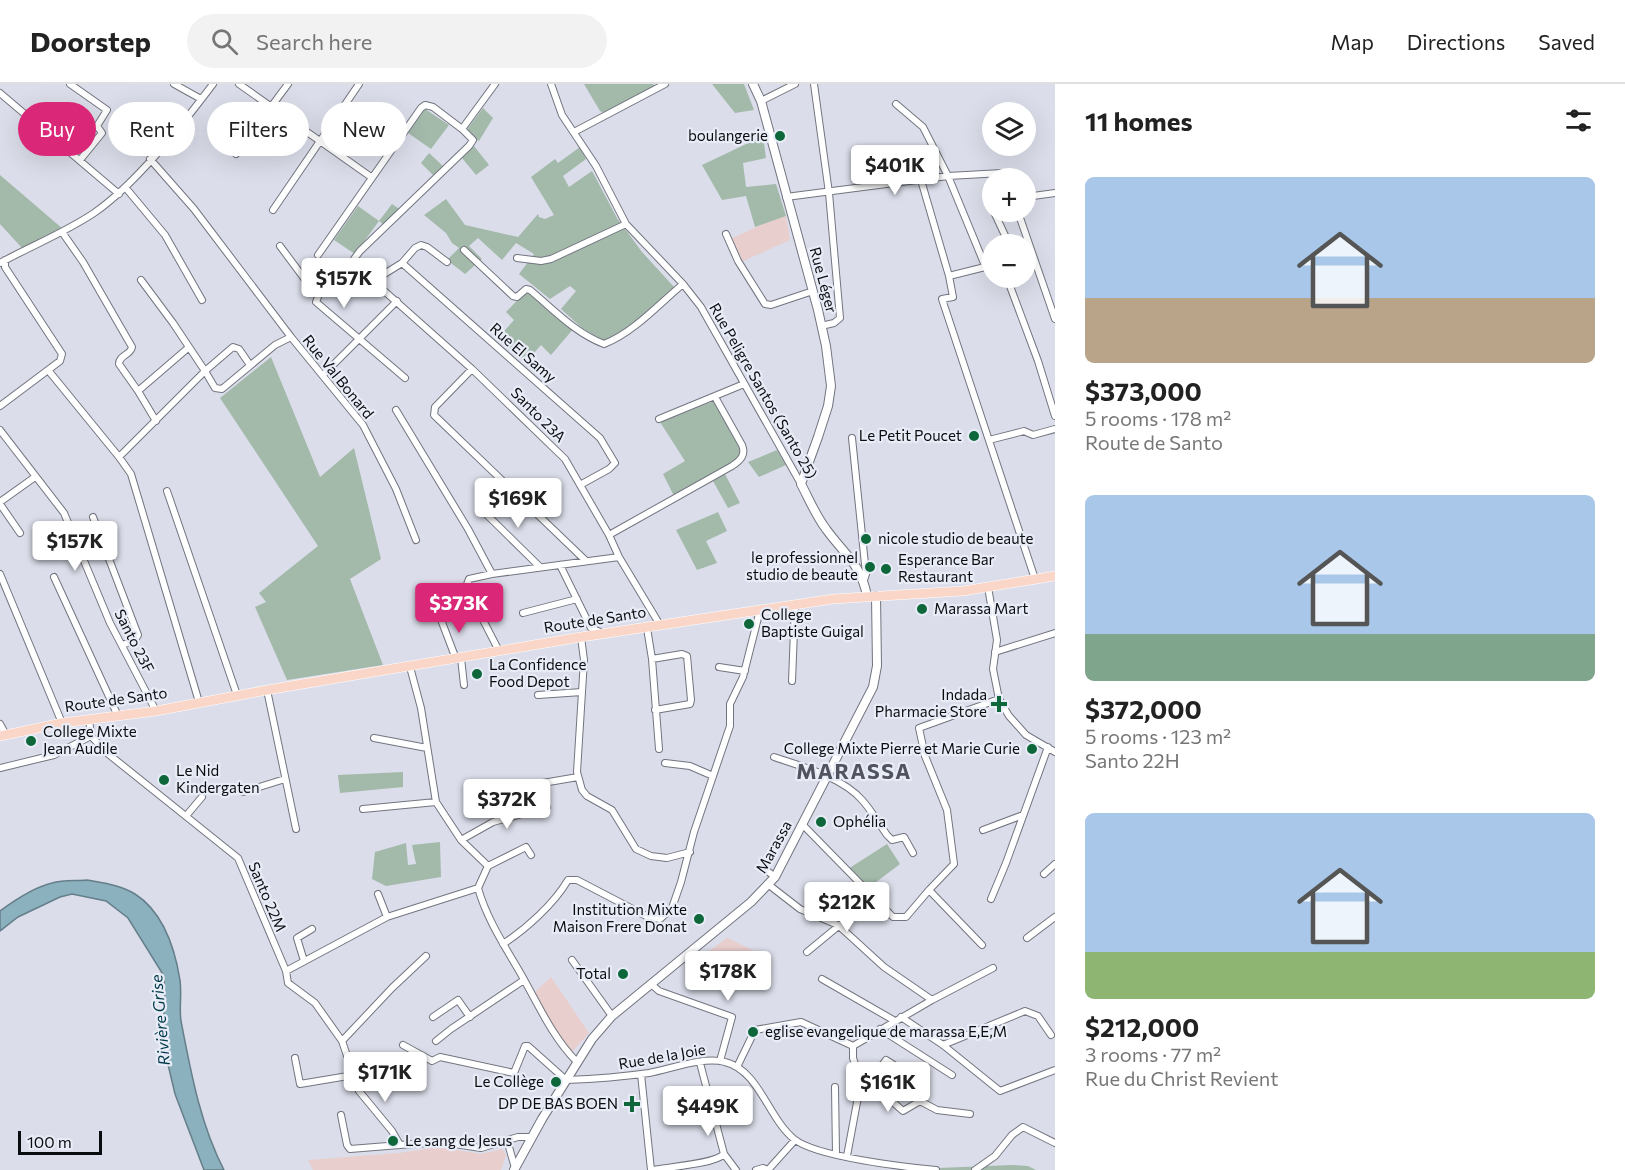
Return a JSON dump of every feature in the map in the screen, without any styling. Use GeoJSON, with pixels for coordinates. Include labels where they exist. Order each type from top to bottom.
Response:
{"type":"FeatureCollection","features":[{"type":"Feature","properties":{"kind":"main road","name":"Rue Léger"},"geometry":{"type":"LineString","coordinates":[[753,84],[761,101],[813,291],[831,386],[828,406],[801,484]]}},
{"type":"Feature","properties":{"kind":"main road","name":"Rue Peligre Santos (Santo 25)"},"geometry":{"type":"LineString","coordinates":[[801,484],[825,529],[850,556],[872,596]]}},
{"type":"Feature","properties":{"kind":"main road","name":"Route de Santo"},"geometry":{"type":"LineString","coordinates":[[3,735],[62,723],[156,711],[237,695],[660,625],[795,605],[872,596],[944,593],[1055,576]]}},
{"type":"Feature","properties":{"kind":"main road","name":"Marassa"},"geometry":{"type":"LineString","coordinates":[[514,1169],[592,1039],[612,1016],[751,903],[775,877],[863,708],[877,674],[872,596]]}},
{"type":"Feature","properties":{"kind":"street"},"geometry":{"type":"LineString","coordinates":[[70,84],[107,110],[97,126],[102,133],[80,160]]}},
{"type":"Feature","properties":{"kind":"street"},"geometry":{"type":"LineString","coordinates":[[174,84],[201,99]]}},
{"type":"Feature","properties":{"kind":"street"},"geometry":{"type":"LineString","coordinates":[[0,406],[60,361],[62,354],[2,262],[62,232],[94,213],[119,194],[213,84]]}},
{"type":"Feature","properties":{"kind":"street"},"geometry":{"type":"LineString","coordinates":[[239,84],[266,102]]}},
{"type":"Feature","properties":{"kind":"street"},"geometry":{"type":"LineString","coordinates":[[276,102],[288,84]]}},
{"type":"Feature","properties":{"kind":"street"},"geometry":{"type":"LineString","coordinates":[[347,102],[359,84]]}},
{"type":"Feature","properties":{"kind":"street"},"geometry":{"type":"LineString","coordinates":[[318,255],[371,177],[425,105],[433,106],[462,129],[495,84]]}},
{"type":"Feature","properties":{"kind":"street","name":"Rue Peligre Santos (Santo 25)"},"geometry":{"type":"LineString","coordinates":[[551,84],[562,115],[597,166],[626,224],[683,284],[700,307],[801,484]]}},
{"type":"Feature","properties":{"kind":"street"},"geometry":{"type":"LineString","coordinates":[[574,132],[665,84]]}},
{"type":"Feature","properties":{"kind":"street"},"geometry":{"type":"LineString","coordinates":[[761,101],[795,84]]}},
{"type":"Feature","properties":{"kind":"street"},"geometry":{"type":"LineString","coordinates":[[814,84],[829,192],[840,318],[834,323],[821,326]]}},
{"type":"Feature","properties":{"kind":"street"},"geometry":{"type":"LineString","coordinates":[[0,93],[119,194]]}},
{"type":"Feature","properties":{"kind":"street"},"geometry":{"type":"LineString","coordinates":[[896,104],[923,127],[948,176],[982,258]]}},
{"type":"Feature","properties":{"kind":"street","name":"Santo 23A"},"geometry":{"type":"LineString","coordinates":[[462,129],[472,138],[473,141],[469,146],[360,250],[354,259],[373,281],[472,369],[565,459],[609,534],[619,557],[660,625]]}},
{"type":"Feature","properties":{"kind":"street"},"geometry":{"type":"LineString","coordinates":[[273,210],[321,141],[309,132]]}},
{"type":"Feature","properties":{"kind":"street"},"geometry":{"type":"LineString","coordinates":[[342,156],[371,177]]}},
{"type":"Feature","properties":{"kind":"street","name":"Rue Val Bonard"},"geometry":{"type":"LineString","coordinates":[[150,159],[194,209],[291,337],[363,425],[396,489],[416,540]]}},
{"type":"Feature","properties":{"kind":"street"},"geometry":{"type":"LineString","coordinates":[[786,197],[948,176],[982,176]]}},
{"type":"Feature","properties":{"kind":"street"},"geometry":{"type":"LineString","coordinates":[[921,180],[953,297],[942,299],[1035,579]]}},
{"type":"Feature","properties":{"kind":"street"},"geometry":{"type":"LineString","coordinates":[[124,187],[165,235],[202,300]]}},
{"type":"Feature","properties":{"kind":"street"},"geometry":{"type":"LineString","coordinates":[[1036,196],[1055,193]]}},
{"type":"Feature","properties":{"kind":"street"},"geometry":{"type":"LineString","coordinates":[[517,258],[541,261],[551,259],[626,224]]}},
{"type":"Feature","properties":{"kind":"street"},"geometry":{"type":"LineString","coordinates":[[62,232],[83,262],[132,347],[131,351],[120,359],[119,364],[156,422]]}},
{"type":"Feature","properties":{"kind":"street"},"geometry":{"type":"LineString","coordinates":[[726,234],[738,261],[765,304],[771,305],[813,291]]}},
{"type":"Feature","properties":{"kind":"street"},"geometry":{"type":"LineString","coordinates":[[373,281],[402,263],[415,248],[421,245],[447,262]]}},
{"type":"Feature","properties":{"kind":"street"},"geometry":{"type":"LineString","coordinates":[[280,246],[318,297],[316,302],[405,378]]}},
{"type":"Feature","properties":{"kind":"street"},"geometry":{"type":"LineString","coordinates":[[464,250],[513,296],[517,297],[526,290],[530,290],[556,314],[604,344],[635,325],[683,284]]}},
{"type":"Feature","properties":{"kind":"street","name":"Rue El Samy"},"geometry":{"type":"LineString","coordinates":[[402,263],[600,438],[615,463],[609,469],[580,485]]}},
{"type":"Feature","properties":{"kind":"street"},"geometry":{"type":"LineString","coordinates":[[949,276],[982,269]]}},
{"type":"Feature","properties":{"kind":"street"},"geometry":{"type":"LineString","coordinates":[[1036,269],[1052,300],[1055,319]]}},
{"type":"Feature","properties":{"kind":"street"},"geometry":{"type":"LineString","coordinates":[[141,280],[218,390],[274,345],[291,337]]}},
{"type":"Feature","properties":{"kind":"street"},"geometry":{"type":"LineString","coordinates":[[1011,288],[1038,361],[1055,416]]}},
{"type":"Feature","properties":{"kind":"street"},"geometry":{"type":"LineString","coordinates":[[323,375],[397,301]]}},
{"type":"Feature","properties":{"kind":"street"},"geometry":{"type":"LineString","coordinates":[[119,457],[205,371],[233,347],[237,347],[250,366]]}},
{"type":"Feature","properties":{"kind":"street"},"geometry":{"type":"LineString","coordinates":[[138,391],[188,348]]}},
{"type":"Feature","properties":{"kind":"street"},"geometry":{"type":"LineString","coordinates":[[472,369],[435,407],[434,415],[585,560]]}},
{"type":"Feature","properties":{"kind":"street"},"geometry":{"type":"LineString","coordinates":[[48,370],[131,474],[199,702]]}},
{"type":"Feature","properties":{"kind":"street"},"geometry":{"type":"LineString","coordinates":[[659,419],[744,384]]}},
{"type":"Feature","properties":{"kind":"street"},"geometry":{"type":"LineString","coordinates":[[609,534],[732,466],[743,457],[742,445],[715,397]]}},
{"type":"Feature","properties":{"kind":"street"},"geometry":{"type":"LineString","coordinates":[[396,410],[492,573]]}},
{"type":"Feature","properties":{"kind":"street"},"geometry":{"type":"LineString","coordinates":[[989,440],[1024,431],[1033,435],[1055,429]]}},
{"type":"Feature","properties":{"kind":"street","name":"Santo 23F"},"geometry":{"type":"LineString","coordinates":[[0,430],[64,513],[110,623],[156,711]]}},
{"type":"Feature","properties":{"kind":"street"},"geometry":{"type":"LineString","coordinates":[[852,438],[866,574],[864,580]]}},
{"type":"Feature","properties":{"kind":"street"},"geometry":{"type":"LineString","coordinates":[[20,533],[0,503],[35,477]]}},
{"type":"Feature","properties":{"kind":"street"},"geometry":{"type":"LineString","coordinates":[[167,491],[237,695]]}},
{"type":"Feature","properties":{"kind":"street"},"geometry":{"type":"LineString","coordinates":[[480,508],[540,567]]}},
{"type":"Feature","properties":{"kind":"street"},"geometry":{"type":"LineString","coordinates":[[93,517],[138,635],[134,640],[123,645]]}},
{"type":"Feature","properties":{"kind":"street"},"geometry":{"type":"LineString","coordinates":[[499,651],[466,587],[470,579],[492,573],[619,557]]}},
{"type":"Feature","properties":{"kind":"street"},"geometry":{"type":"LineString","coordinates":[[560,565],[591,628],[596,632],[609,634]]}},
{"type":"Feature","properties":{"kind":"street"},"geometry":{"type":"LineString","coordinates":[[0,574],[62,723]]}},
{"type":"Feature","properties":{"kind":"street"},"geometry":{"type":"LineString","coordinates":[[54,577],[118,716]]}},
{"type":"Feature","properties":{"kind":"street"},"geometry":{"type":"LineString","coordinates":[[988,587],[997,640],[993,669],[999,699],[1009,716],[1026,735],[1055,752]]}},
{"type":"Feature","properties":{"kind":"street"},"geometry":{"type":"LineString","coordinates":[[523,613],[577,599]]}},
{"type":"Feature","properties":{"kind":"street"},"geometry":{"type":"LineString","coordinates":[[792,681],[795,605]]}},
{"type":"Feature","properties":{"kind":"street"},"geometry":{"type":"LineString","coordinates":[[503,944],[559,895],[568,880],[576,880],[648,917],[660,919],[672,908],[729,726],[730,704],[745,671],[760,610]]}},
{"type":"Feature","properties":{"kind":"street"},"geometry":{"type":"LineString","coordinates":[[440,617],[459,658],[464,685]]}},
{"type":"Feature","properties":{"kind":"street"},"geometry":{"type":"LineString","coordinates":[[647,628],[652,659],[659,749]]}},
{"type":"Feature","properties":{"kind":"street"},"geometry":{"type":"LineString","coordinates":[[995,652],[1055,633]]}},
{"type":"Feature","properties":{"kind":"street"},"geometry":{"type":"LineString","coordinates":[[581,637],[584,660],[578,777],[582,790],[586,795],[612,810],[636,849],[651,856],[667,858],[690,852]]}},
{"type":"Feature","properties":{"kind":"street"},"geometry":{"type":"LineString","coordinates":[[652,659],[682,654],[687,656],[691,700],[690,704],[684,706],[655,710]]}},
{"type":"Feature","properties":{"kind":"street"},"geometry":{"type":"LineString","coordinates":[[410,667],[421,708],[436,802],[461,840],[488,866]]}},
{"type":"Feature","properties":{"kind":"street"},"geometry":{"type":"LineString","coordinates":[[719,667],[745,671]]}},
{"type":"Feature","properties":{"kind":"street"},"geometry":{"type":"LineString","coordinates":[[267,690],[296,829]]}},
{"type":"Feature","properties":{"kind":"street"},"geometry":{"type":"LineString","coordinates":[[538,695],[582,692]]}},
{"type":"Feature","properties":{"kind":"street"},"geometry":{"type":"LineString","coordinates":[[802,824],[893,917],[906,917],[928,890],[954,864],[947,810],[925,756],[919,729],[999,699]]}},
{"type":"Feature","properties":{"kind":"street"},"geometry":{"type":"LineString","coordinates":[[0,768],[54,755],[91,736],[89,719]]}},
{"type":"Feature","properties":{"kind":"street"},"geometry":{"type":"LineString","coordinates":[[0,724],[3,735]]}},
{"type":"Feature","properties":{"kind":"street","name":"Santo 22M"},"geometry":{"type":"LineString","coordinates":[[91,736],[107,753],[238,858],[286,971],[288,983],[315,1003],[342,1041],[359,1091],[392,1131],[400,1145]]}},
{"type":"Feature","properties":{"kind":"street"},"geometry":{"type":"LineString","coordinates":[[374,738],[427,748]]}},
{"type":"Feature","properties":{"kind":"street"},"geometry":{"type":"LineString","coordinates":[[991,899],[1048,747]]}},
{"type":"Feature","properties":{"kind":"street"},"geometry":{"type":"LineString","coordinates":[[774,757],[827,775],[862,799],[887,835],[892,840],[904,837],[913,853]]}},
{"type":"Feature","properties":{"kind":"street"},"geometry":{"type":"LineString","coordinates":[[665,763],[690,766],[713,776]]}},
{"type":"Feature","properties":{"kind":"street"},"geometry":{"type":"LineString","coordinates":[[531,785],[578,777]]}},
{"type":"Feature","properties":{"kind":"street"},"geometry":{"type":"LineString","coordinates":[[243,792],[285,779]]}},
{"type":"Feature","properties":{"kind":"street"},"geometry":{"type":"LineString","coordinates":[[186,816],[202,797]]}},
{"type":"Feature","properties":{"kind":"street"},"geometry":{"type":"LineString","coordinates":[[363,809],[436,802]]}},
{"type":"Feature","properties":{"kind":"street"},"geometry":{"type":"LineString","coordinates":[[461,840],[493,822],[547,807]]}},
{"type":"Feature","properties":{"kind":"street"},"geometry":{"type":"LineString","coordinates":[[983,830],[1023,815]]}},
{"type":"Feature","properties":{"kind":"street"},"geometry":{"type":"LineString","coordinates":[[531,855],[526,848],[488,866],[478,888],[482,903],[503,944],[560,1044],[578,1062]]}},
{"type":"Feature","properties":{"kind":"street"},"geometry":{"type":"LineString","coordinates":[[1044,874],[1055,864]]}},
{"type":"Feature","properties":{"kind":"street"},"geometry":{"type":"LineString","coordinates":[[766,870],[775,877]]}},
{"type":"Feature","properties":{"kind":"street"},"geometry":{"type":"LineString","coordinates":[[769,885],[800,909],[838,925],[884,967],[932,1000]]}},
{"type":"Feature","properties":{"kind":"street"},"geometry":{"type":"LineString","coordinates":[[286,971],[387,916],[478,888]]}},
{"type":"Feature","properties":{"kind":"street"},"geometry":{"type":"LineString","coordinates":[[928,890],[982,945]]}},
{"type":"Feature","properties":{"kind":"street"},"geometry":{"type":"LineString","coordinates":[[378,894],[387,916]]}},
{"type":"Feature","properties":{"kind":"street"},"geometry":{"type":"LineString","coordinates":[[807,952],[874,896]]}},
{"type":"Feature","properties":{"kind":"street"},"geometry":{"type":"LineString","coordinates":[[1027,938],[1055,917]]}},
{"type":"Feature","properties":{"kind":"street"},"geometry":{"type":"LineString","coordinates":[[304,961],[297,938],[312,929]]}},
{"type":"Feature","properties":{"kind":"street"},"geometry":{"type":"LineString","coordinates":[[342,1041],[426,956]]}},
{"type":"Feature","properties":{"kind":"street"},"geometry":{"type":"LineString","coordinates":[[572,960],[612,1016]]}},
{"type":"Feature","properties":{"kind":"street"},"geometry":{"type":"LineString","coordinates":[[853,1046],[993,968]]}},
{"type":"Feature","properties":{"kind":"street"},"geometry":{"type":"LineString","coordinates":[[436,1041],[524,980]]}},
{"type":"Feature","properties":{"kind":"street"},"geometry":{"type":"LineString","coordinates":[[822,980],[895,1021]]}},
{"type":"Feature","properties":{"kind":"street"},"geometry":{"type":"LineString","coordinates":[[651,984],[659,991],[732,1017],[720,1061]]}},
{"type":"Feature","properties":{"kind":"street"},"geometry":{"type":"LineString","coordinates":[[433,1017],[458,1000],[470,1017]]}},
{"type":"Feature","properties":{"kind":"street"},"geometry":{"type":"LineString","coordinates":[[944,1045],[1025,1011],[1038,1016],[1051,1035]]}},
{"type":"Feature","properties":{"kind":"street"},"geometry":{"type":"LineString","coordinates":[[902,1017],[944,1045],[1000,1090],[1055,1070]]}},
{"type":"Feature","properties":{"kind":"street"},"geometry":{"type":"LineString","coordinates":[[853,1046],[801,1022],[755,1030],[737,1066],[750,1077],[780,1124],[795,1140],[814,1149],[836,1154],[902,1167],[936,1170]]}},
{"type":"Feature","properties":{"kind":"street"},"geometry":{"type":"LineString","coordinates":[[880,1029],[952,1075]]}},
{"type":"Feature","properties":{"kind":"street"},"geometry":{"type":"LineString","coordinates":[[403,1045],[432,1061],[440,1058],[514,1073],[525,1046],[528,1046],[566,1080]]}},
{"type":"Feature","properties":{"kind":"street"},"geometry":{"type":"LineString","coordinates":[[853,1046],[852,1058],[857,1070],[903,1111],[920,1101],[937,1110],[970,1114]]}},
{"type":"Feature","properties":{"kind":"street"},"geometry":{"type":"LineString","coordinates":[[294,1058],[300,1084],[354,1075]]}},
{"type":"Feature","properties":{"kind":"street"},"geometry":{"type":"LineString","coordinates":[[847,1156],[858,1097],[869,1081],[886,1060],[905,1072]]}},
{"type":"Feature","properties":{"kind":"street","name":"Rue de la Joie"},"geometry":{"type":"LineString","coordinates":[[566,1080],[610,1078],[720,1061],[737,1066]]}},
{"type":"Feature","properties":{"kind":"street"},"geometry":{"type":"LineString","coordinates":[[700,1063],[724,1154],[736,1170]]}},
{"type":"Feature","properties":{"kind":"street"},"geometry":{"type":"LineString","coordinates":[[641,1074],[652,1170],[708,1162],[724,1154]]}},
{"type":"Feature","properties":{"kind":"street"},"geometry":{"type":"LineString","coordinates":[[835,1087],[836,1154]]}},
{"type":"Feature","properties":{"kind":"street"},"geometry":{"type":"LineString","coordinates":[[341,1115],[347,1145],[350,1149],[442,1142],[481,1148],[518,1137],[532,1137]]}},
{"type":"Feature","properties":{"kind":"street"},"geometry":{"type":"LineString","coordinates":[[975,1170],[995,1156],[1012,1135],[1023,1127],[1055,1143]]}},
{"type":"Feature","properties":{"kind":"street"},"geometry":{"type":"LineString","coordinates":[[507,1140],[514,1169]]}},
{"type":"Feature","properties":{"kind":"street"},"geometry":{"type":"LineString","coordinates":[[756,1170],[763,1168],[768,1170],[795,1140]]}},
{"type":"Feature","properties":{"kind":"shaded area"},"geometry":{"type":"Polygon","coordinates":[[[786,216],[790,240],[741,262],[730,239],[786,216]]]}},
{"type":"Feature","properties":{"kind":"shaded area"},"geometry":{"type":"Polygon","coordinates":[[[727,938],[763,955],[750,974],[704,955],[727,938]]]}},
{"type":"Feature","properties":{"kind":"shaded area"},"geometry":{"type":"Polygon","coordinates":[[[551,977],[589,1033],[571,1053],[561,1043],[533,994],[551,977]]]}},
{"type":"Feature","properties":{"kind":"shaded area"},"geometry":{"type":"Polygon","coordinates":[[[439,1147],[481,1154],[502,1149],[506,1155],[501,1170],[313,1170],[308,1160],[399,1153],[439,1147]]]}},
{"type":"Feature","properties":{"kind":"green space"},"geometry":{"type":"Polygon","coordinates":[[[584,84],[653,84],[656,87],[604,113],[600,111],[584,84]]]}},
{"type":"Feature","properties":{"kind":"green space"},"geometry":{"type":"Polygon","coordinates":[[[712,84],[744,84],[754,110],[735,113],[712,84]]]}},
{"type":"Feature","properties":{"kind":"green space"},"geometry":{"type":"Polygon","coordinates":[[[483,108],[493,118],[479,141],[465,132],[483,108]]]}},
{"type":"Feature","properties":{"kind":"green space"},"geometry":{"type":"Polygon","coordinates":[[[425,109],[449,125],[431,149],[408,133],[425,109]]]}},
{"type":"Feature","properties":{"kind":"green space"},"geometry":{"type":"Polygon","coordinates":[[[763,136],[766,158],[743,163],[746,187],[776,184],[786,216],[755,227],[746,196],[722,200],[702,165],[763,136]]]}},
{"type":"Feature","properties":{"kind":"green space"},"geometry":{"type":"Polygon","coordinates":[[[474,146],[489,165],[476,175],[462,158],[474,146]]]}},
{"type":"Feature","properties":{"kind":"green space"},"geometry":{"type":"Polygon","coordinates":[[[580,147],[586,159],[563,176],[569,187],[592,171],[617,218],[642,252],[675,288],[626,329],[605,342],[582,328],[561,309],[576,291],[570,286],[550,299],[519,274],[534,254],[516,243],[502,260],[478,238],[469,246],[482,259],[465,274],[447,260],[459,248],[452,243],[446,233],[424,215],[446,199],[465,225],[518,237],[538,214],[539,217],[545,219],[554,215],[531,177],[555,159],[558,163],[580,147]]]}},
{"type":"Feature","properties":{"kind":"green space"},"geometry":{"type":"Polygon","coordinates":[[[429,153],[443,166],[434,176],[421,163],[429,153]]]}},
{"type":"Feature","properties":{"kind":"green space"},"geometry":{"type":"Polygon","coordinates":[[[0,175],[63,229],[22,248],[0,224],[0,175]]]}},
{"type":"Feature","properties":{"kind":"green space"},"geometry":{"type":"Polygon","coordinates":[[[392,204],[401,210],[386,227],[379,221],[392,204]]]}},
{"type":"Feature","properties":{"kind":"green space"},"geometry":{"type":"Polygon","coordinates":[[[358,206],[379,221],[355,254],[334,240],[358,206]]]}},
{"type":"Feature","properties":{"kind":"green space"},"geometry":{"type":"Polygon","coordinates":[[[528,289],[574,328],[551,355],[541,345],[526,362],[498,338],[514,320],[506,312],[528,289]]]}},
{"type":"Feature","properties":{"kind":"green space"},"geometry":{"type":"Polygon","coordinates":[[[271,357],[320,477],[354,448],[381,559],[350,579],[383,665],[287,680],[255,607],[266,602],[259,593],[318,546],[220,398],[271,357]]]}},
{"type":"Feature","properties":{"kind":"green space"},"geometry":{"type":"Polygon","coordinates":[[[714,401],[744,457],[674,496],[663,474],[685,461],[660,422],[714,401]]]}},
{"type":"Feature","properties":{"kind":"green space"},"geometry":{"type":"Polygon","coordinates":[[[777,450],[786,465],[759,477],[748,462],[777,450]]]}},
{"type":"Feature","properties":{"kind":"green space"},"geometry":{"type":"Polygon","coordinates":[[[725,474],[740,503],[728,508],[713,481],[725,474]]]}},
{"type":"Feature","properties":{"kind":"green space"},"geometry":{"type":"Polygon","coordinates":[[[718,512],[727,531],[706,541],[717,563],[697,570],[676,530],[718,512]]]}},
{"type":"Feature","properties":{"kind":"green space"},"geometry":{"type":"Polygon","coordinates":[[[403,772],[403,787],[340,793],[338,775],[403,772]]]}},
{"type":"Feature","properties":{"kind":"green space"},"geometry":{"type":"Polygon","coordinates":[[[440,842],[441,877],[386,886],[372,879],[375,852],[406,843],[408,865],[416,864],[412,845],[440,842]]]}},
{"type":"Feature","properties":{"kind":"green space"},"geometry":{"type":"Polygon","coordinates":[[[887,844],[900,864],[867,889],[848,869],[887,844]]]}},
{"type":"Feature","properties":{"kind":"green space"},"geometry":{"type":"Polygon","coordinates":[[[1028,1166],[1036,1170],[930,1170],[938,1168],[1028,1166]]]}},
{"type":"Feature","properties":{"kind":"water"},"geometry":{"type":"Polygon","coordinates":[[[87,880],[118,886],[135,894],[153,911],[166,932],[178,968],[181,985],[181,1021],[197,1097],[224,1170],[204,1170],[175,1094],[161,1035],[165,1006],[164,976],[128,918],[106,901],[72,894],[60,897],[18,917],[0,931],[0,911],[25,894],[52,883],[87,880]]]}},
{"type":"Feature","properties":{"kind":"place","name":"boulangerie"},"geometry":{"type":"Point","coordinates":[780,136]}},
{"type":"Feature","properties":{"kind":"place","name":"Le Petit Poucet"},"geometry":{"type":"Point","coordinates":[974,436]}},
{"type":"Feature","properties":{"kind":"place","name":"nicole studio de beaute"},"geometry":{"type":"Point","coordinates":[866,539]}},
{"type":"Feature","properties":{"kind":"place","name":"le professionnel studio de beaute"},"geometry":{"type":"Point","coordinates":[870,567]}},
{"type":"Feature","properties":{"kind":"place","name":"Esperance Bar Restaurant"},"geometry":{"type":"Point","coordinates":[886,569]}},
{"type":"Feature","properties":{"kind":"place","name":"Marassa Mart"},"geometry":{"type":"Point","coordinates":[922,609]}},
{"type":"Feature","properties":{"kind":"place","name":"College Baptiste Guigal"},"geometry":{"type":"Point","coordinates":[749,624]}},
{"type":"Feature","properties":{"kind":"place","name":"La Confidence Food Depot"},"geometry":{"type":"Point","coordinates":[477,674]}},
{"type":"Feature","properties":{"kind":"place","name":"Indada Pharmacie Store"},"geometry":{"type":"Point","coordinates":[999,704]}},
{"type":"Feature","properties":{"kind":"place","name":"College Mixte Jean Audile"},"geometry":{"type":"Point","coordinates":[31,741]}},
{"type":"Feature","properties":{"kind":"place","name":"College Mixte Pierre et Marie Curie"},"geometry":{"type":"Point","coordinates":[1032,749]}},
{"type":"Feature","properties":{"kind":"place","name":"Le Nid Kindergaten"},"geometry":{"type":"Point","coordinates":[164,780]}},
{"type":"Feature","properties":{"kind":"place","name":"Ophélia"},"geometry":{"type":"Point","coordinates":[821,822]}},
{"type":"Feature","properties":{"kind":"place","name":"Institution Mixte Maison Frere Donat"},"geometry":{"type":"Point","coordinates":[699,919]}},
{"type":"Feature","properties":{"kind":"place","name":"Total"},"geometry":{"type":"Point","coordinates":[623,974]}},
{"type":"Feature","properties":{"kind":"place","name":"eglise evangelique de marassa E,E,M"},"geometry":{"type":"Point","coordinates":[753,1032]}},
{"type":"Feature","properties":{"kind":"place","name":"Le Collège"},"geometry":{"type":"Point","coordinates":[556,1082]}},
{"type":"Feature","properties":{"kind":"place","name":"DP DE BAS BOEN"},"geometry":{"type":"Point","coordinates":[632,1104]}},
{"type":"Feature","properties":{"kind":"place","name":"Le sang de Jesus"},"geometry":{"type":"Point","coordinates":[393,1141]}},
{"type":"Feature","properties":{"kind":"district","name":"MARASSA"},"geometry":{"type":"Point","coordinates":[854,772]}},
{"type":"Feature","properties":{"kind":"water label","name":"Rivière Grise"},"geometry":{"type":"Point","coordinates":[160,1020]}}]}
